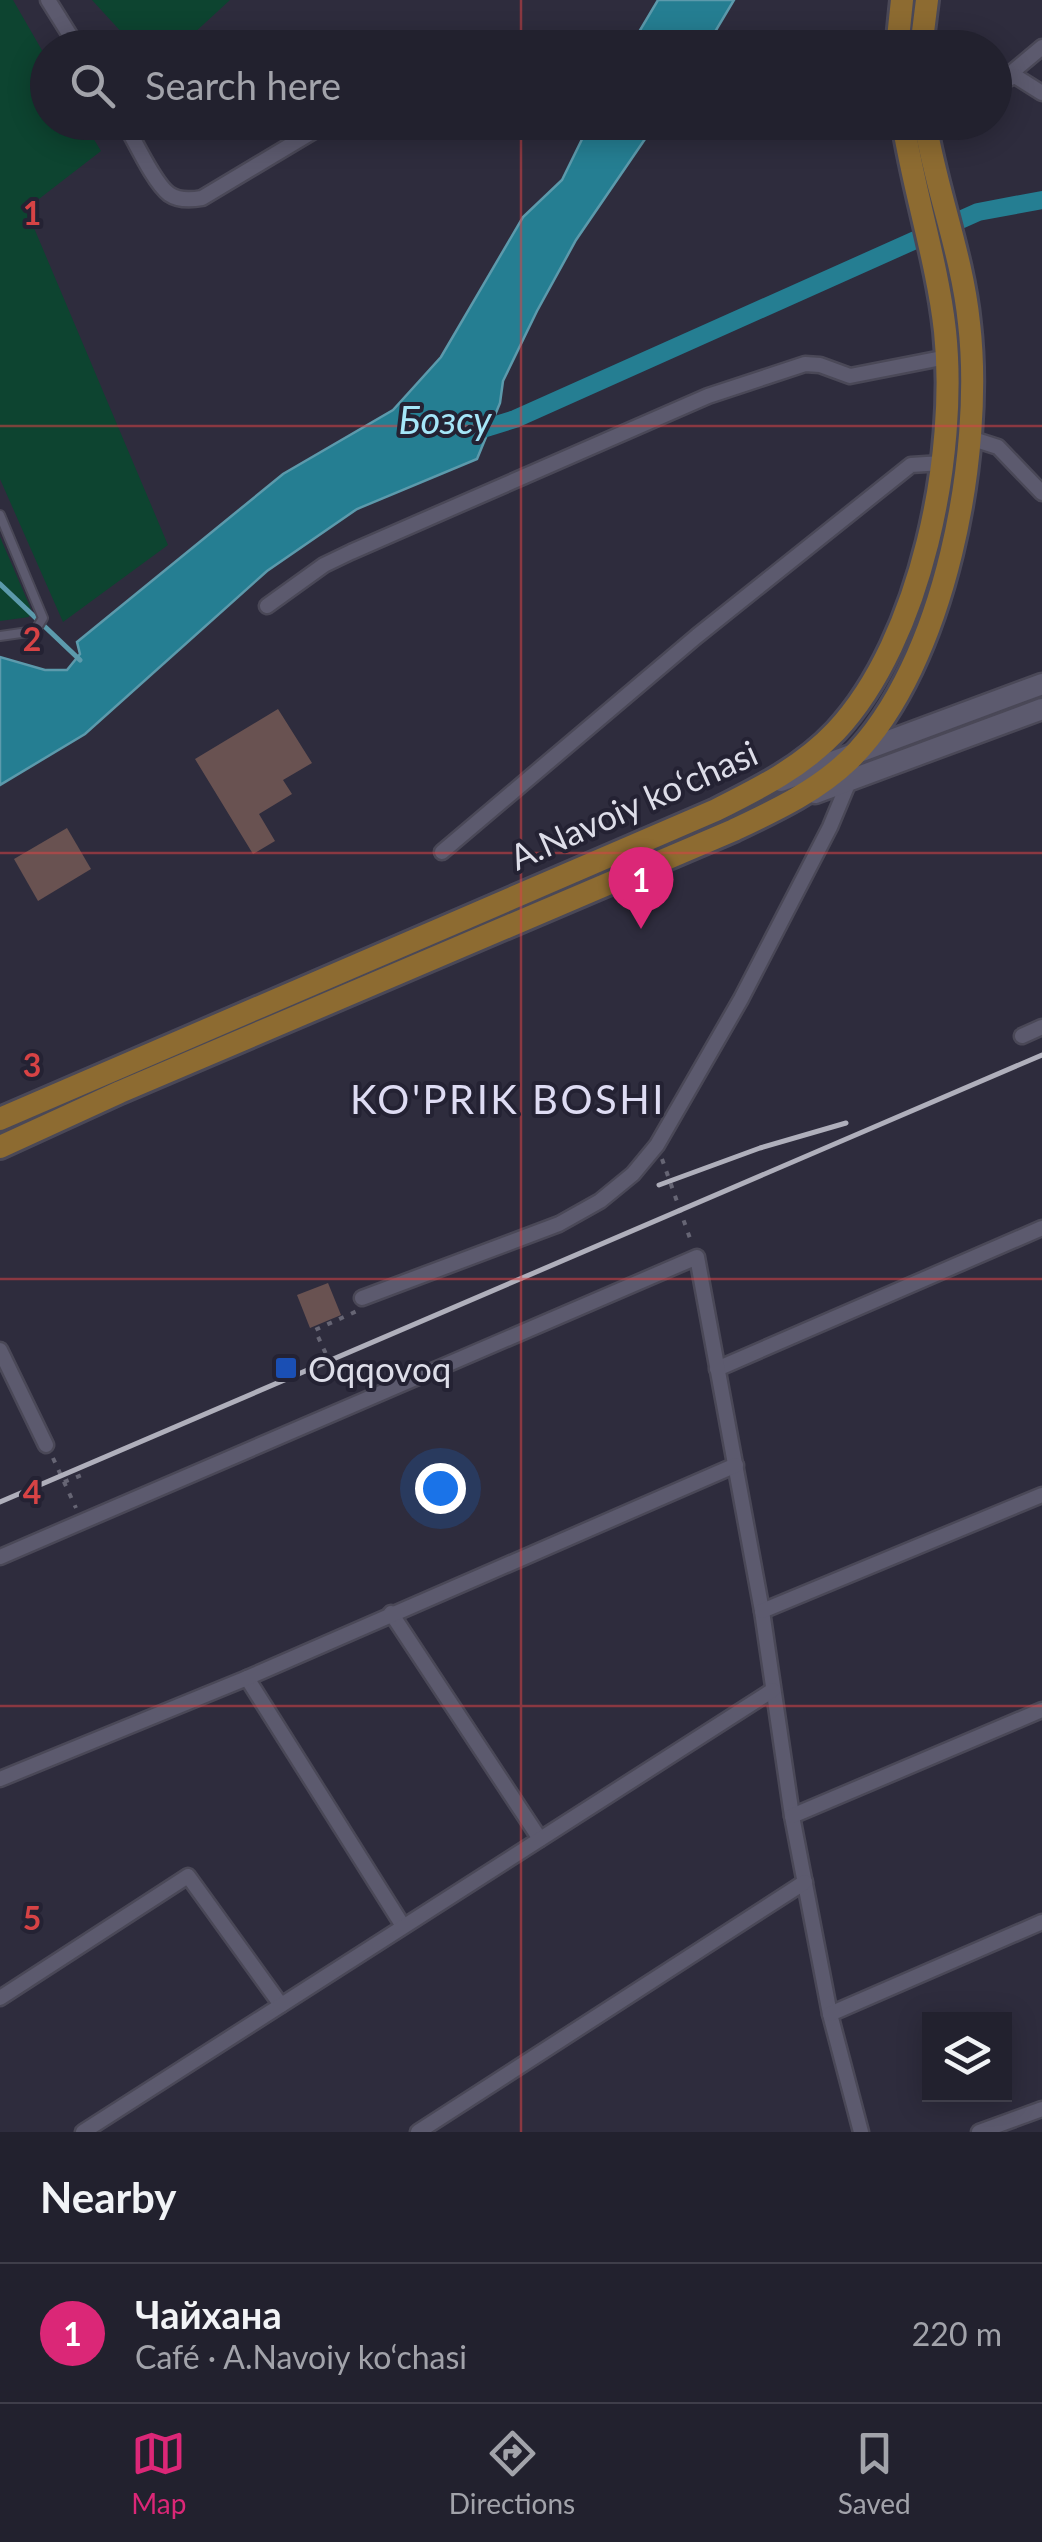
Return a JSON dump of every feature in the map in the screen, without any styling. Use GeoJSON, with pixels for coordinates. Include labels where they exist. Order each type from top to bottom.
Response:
{"type":"FeatureCollection","features":[{"type":"Feature","properties":{"kind":"main road"},"geometry":{"type":"LineString","coordinates":[[899,30],[902,0]]}},
{"type":"Feature","properties":{"kind":"main road"},"geometry":{"type":"LineString","coordinates":[[924,30],[928,0]]}},
{"type":"Feature","properties":{"kind":"main road"},"geometry":{"type":"LineString","coordinates":[[0,1147],[781,807],[824,782],[854,755],[894,700],[922,642],[952,547],[970,438],[970,324],[958,260],[930,201],[924,140]]}},
{"type":"Feature","properties":{"kind":"main road","name":"A.Navoiy ko‘chasi"},"geometry":{"type":"LineString","coordinates":[[0,1120],[716,810],[762,788],[827,740],[869,687],[899,626],[930,528],[948,398],[930,201]]}},
{"type":"Feature","properties":{"kind":"street"},"geometry":{"type":"LineString","coordinates":[[48,0],[67,30]]}},
{"type":"Feature","properties":{"kind":"street"},"geometry":{"type":"LineString","coordinates":[[1012,71],[1042,47]]}},
{"type":"Feature","properties":{"kind":"street"},"geometry":{"type":"LineString","coordinates":[[1012,77],[1042,93]]}},
{"type":"Feature","properties":{"kind":"street"},"geometry":{"type":"LineString","coordinates":[[135,140],[166,192],[192,200],[202,198],[299,140]]}},
{"type":"Feature","properties":{"kind":"street"},"geometry":{"type":"LineString","coordinates":[[268,606],[324,565],[351,552],[708,396],[804,364],[820,364],[850,376],[946,357]]}},
{"type":"Feature","properties":{"kind":"street"},"geometry":{"type":"LineString","coordinates":[[970,438],[998,448],[1042,493]]}},
{"type":"Feature","properties":{"kind":"street"},"geometry":{"type":"LineString","coordinates":[[442,852],[697,636],[911,465],[942,463]]}},
{"type":"Feature","properties":{"kind":"street"},"geometry":{"type":"LineString","coordinates":[[762,788],[1042,684]]}},
{"type":"Feature","properties":{"kind":"street"},"geometry":{"type":"LineString","coordinates":[[781,807],[1042,709]]}},
{"type":"Feature","properties":{"kind":"street"},"geometry":{"type":"LineString","coordinates":[[827,740],[854,755]]}},
{"type":"Feature","properties":{"kind":"street"},"geometry":{"type":"LineString","coordinates":[[362,1298],[580,1214],[619,1188],[657,1145],[750,982],[830,827],[850,780],[854,755]]}},
{"type":"Feature","properties":{"kind":"street"},"geometry":{"type":"LineString","coordinates":[[1022,1036],[1042,1027]]}},
{"type":"Feature","properties":{"kind":"street"},"geometry":{"type":"LineString","coordinates":[[717,1369],[1042,1228]]}},
{"type":"Feature","properties":{"kind":"street"},"geometry":{"type":"LineString","coordinates":[[0,1556],[697,1257],[762,1611],[792,1816],[830,2014],[860,2132]]}},
{"type":"Feature","properties":{"kind":"street"},"geometry":{"type":"LineString","coordinates":[[0,1350],[46,1445]]}},
{"type":"Feature","properties":{"kind":"street"},"geometry":{"type":"LineString","coordinates":[[0,1779],[247,1678],[736,1464]]}},
{"type":"Feature","properties":{"kind":"street"},"geometry":{"type":"LineString","coordinates":[[762,1611],[1042,1495]]}},
{"type":"Feature","properties":{"kind":"street"},"geometry":{"type":"LineString","coordinates":[[390,1613],[540,1838]]}},
{"type":"Feature","properties":{"kind":"street"},"geometry":{"type":"LineString","coordinates":[[247,1678],[403,1926]]}},
{"type":"Feature","properties":{"kind":"street"},"geometry":{"type":"LineString","coordinates":[[83,2132],[773,1690]]}},
{"type":"Feature","properties":{"kind":"street"},"geometry":{"type":"LineString","coordinates":[[792,1816],[1042,1710]]}},
{"type":"Feature","properties":{"kind":"street"},"geometry":{"type":"LineString","coordinates":[[0,1998],[188,1876],[281,2005]]}},
{"type":"Feature","properties":{"kind":"street"},"geometry":{"type":"LineString","coordinates":[[418,2132],[805,1882]]}},
{"type":"Feature","properties":{"kind":"street"},"geometry":{"type":"LineString","coordinates":[[830,2014],[1042,1922]]}},
{"type":"Feature","properties":{"kind":"street"},"geometry":{"type":"LineString","coordinates":[[978,2132],[1042,2109]]}},
{"type":"Feature","properties":{"kind":"lane"},"geometry":{"type":"LineString","coordinates":[[0,515],[43,618],[35,631],[0,636]]}},
{"type":"Feature","properties":{"kind":"path"},"geometry":{"type":"LineString","coordinates":[[657,1145],[697,1257]]}},
{"type":"Feature","properties":{"kind":"path"},"geometry":{"type":"LineString","coordinates":[[331,1364],[315,1330],[366,1308],[362,1298]]}},
{"type":"Feature","properties":{"kind":"path"},"geometry":{"type":"LineString","coordinates":[[46,1445],[82,1521]]}},
{"type":"Feature","properties":{"kind":"path"},"geometry":{"type":"LineString","coordinates":[[64,1482],[86,1473]]}},
{"type":"Feature","properties":{"kind":"green space"},"geometry":{"type":"Polygon","coordinates":[[[0,0],[13,0],[30,30],[30,140],[94,140],[101,151],[26,209],[168,545],[63,622],[0,479],[0,0]]]}},
{"type":"Feature","properties":{"kind":"green space"},"geometry":{"type":"Polygon","coordinates":[[[92,0],[230,0],[197,30],[120,30],[92,0]]]}},
{"type":"Feature","properties":{"kind":"green space"},"geometry":{"type":"Polygon","coordinates":[[[0,537],[31,609],[29,617],[0,621],[0,537]]]}},
{"type":"Feature","properties":{"kind":"water"},"geometry":{"type":"Polygon","coordinates":[[[658,0],[734,0],[716,30],[640,30],[658,0]]]}},
{"type":"Feature","properties":{"kind":"water","name":"Бозсу"},"geometry":{"type":"Polygon","coordinates":[[[582,140],[644,140],[576,240],[537,311],[503,381],[500,403],[477,459],[357,509],[267,571],[85,734],[0,785],[0,657],[45,670],[67,670],[80,654],[77,642],[283,474],[393,410],[441,357],[523,217],[562,180],[582,140]]]}},
{"type":"Feature","properties":{"kind":"building"},"geometry":{"type":"Polygon","coordinates":[[[278,709],[312,763],[283,780],[292,794],[259,814],[275,841],[253,854],[195,759],[278,709]]]}},
{"type":"Feature","properties":{"kind":"building"},"geometry":{"type":"Polygon","coordinates":[[[67,828],[91,869],[38,901],[14,859],[67,828]]]}},
{"type":"Feature","properties":{"kind":"building"},"geometry":{"type":"Polygon","coordinates":[[[328,1283],[341,1315],[310,1328],[297,1295],[328,1283]]]}},
{"type":"Feature","properties":{"kind":"waterway"},"geometry":{"type":"LineString","coordinates":[[470,433],[515,419],[978,212],[1042,200]]}},
{"type":"Feature","properties":{"kind":"waterway"},"geometry":{"type":"LineString","coordinates":[[0,584],[80,660]]}},
{"type":"Feature","properties":{"kind":"railway"},"geometry":{"type":"LineString","coordinates":[[0,1502],[1042,1055]]}},
{"type":"Feature","properties":{"kind":"railway"},"geometry":{"type":"LineString","coordinates":[[659,1185],[760,1148],[846,1123]]}},
{"type":"Feature","properties":{"kind":"place","name":"Чайхана"},"geometry":{"type":"Point","coordinates":[641,929]}},
{"type":"Feature","properties":{"kind":"place","name":"Oqqovoq"},"geometry":{"type":"Point","coordinates":[286,1368]}},
{"type":"Feature","properties":{"kind":"district","name":"KO'PRIK BOSHI"},"geometry":{"type":"Point","coordinates":[508,1099]}}]}
